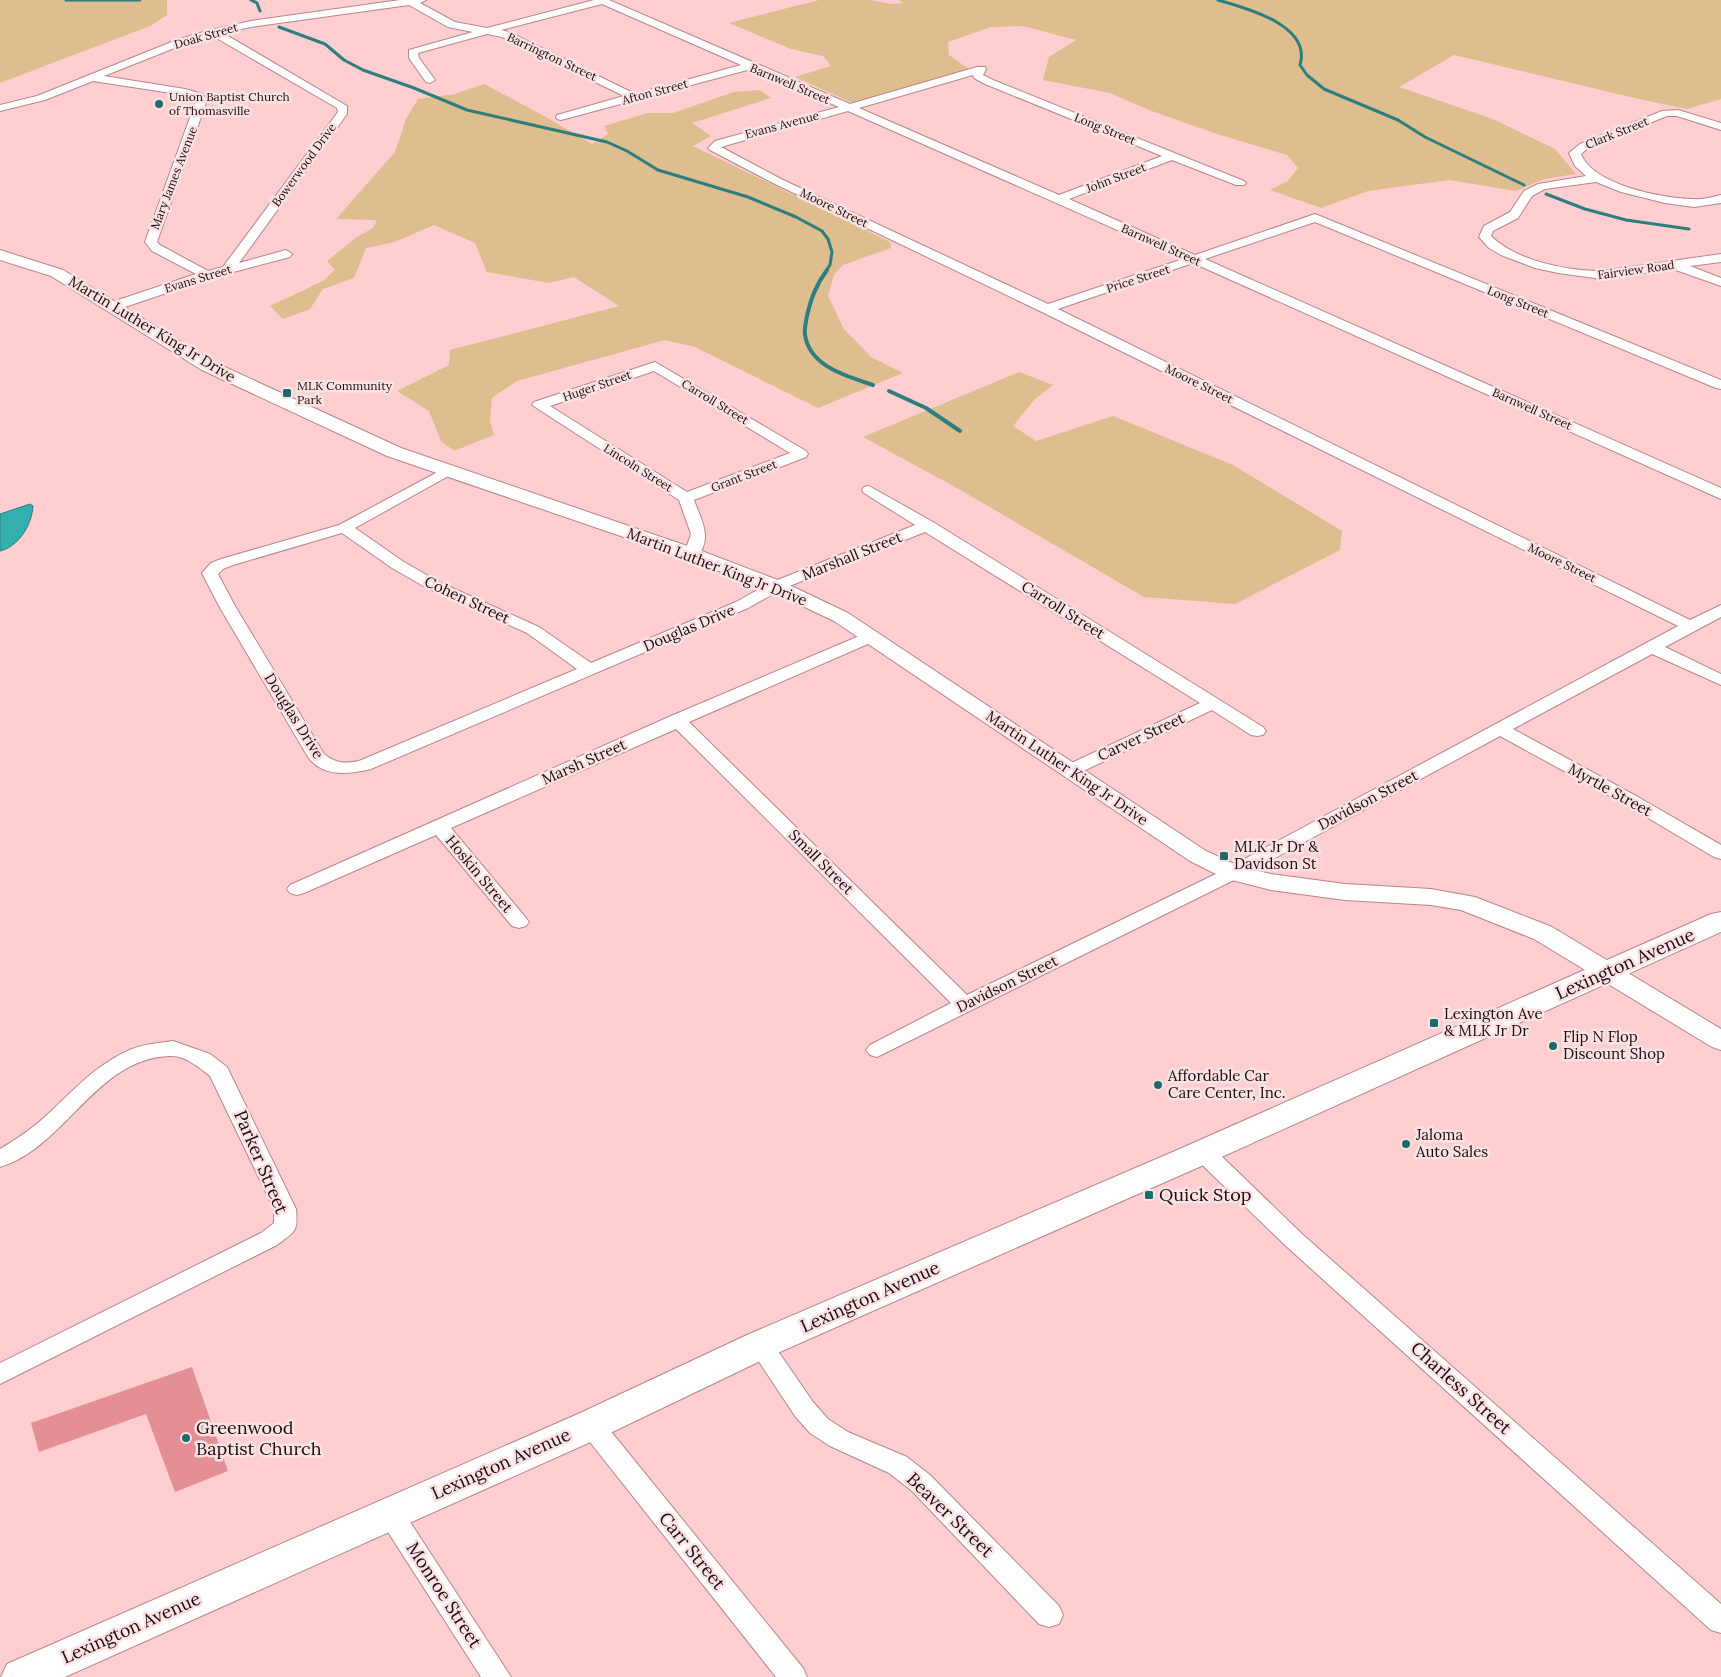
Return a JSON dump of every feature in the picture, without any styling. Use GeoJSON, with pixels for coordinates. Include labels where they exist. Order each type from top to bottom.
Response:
{"type":"FeatureCollection","features":[{"type":"Feature","properties":{"kind":"main road","name":"Lexington Avenue"},"geometry":{"type":"LineString","coordinates":[[21,1677],[590,1424],[760,1345],[1203,1152],[1721,921]]}},
{"type":"Feature","properties":{"kind":"street"},"geometry":{"type":"LineString","coordinates":[[430,80],[414,58],[413,52],[427,46],[601,0]]}},
{"type":"Feature","properties":{"kind":"street","name":"Barnwell Street"},"geometry":{"type":"LineString","coordinates":[[601,0],[749,66],[1060,199],[1721,494]]}},
{"type":"Feature","properties":{"kind":"street","name":"Barrington Street"},"geometry":{"type":"LineString","coordinates":[[416,1],[452,25],[505,34],[636,98]]}},
{"type":"Feature","properties":{"kind":"street","name":"Doak Street"},"geometry":{"type":"LineString","coordinates":[[0,108],[41,98],[187,40],[214,32],[251,24],[416,1]]}},
{"type":"Feature","properties":{"kind":"street","name":"Bowerwood Drive"},"geometry":{"type":"LineString","coordinates":[[214,32],[342,106],[343,112],[227,270]]}},
{"type":"Feature","properties":{"kind":"street","name":"Afton Street"},"geometry":{"type":"LineString","coordinates":[[561,118],[749,66]]}},
{"type":"Feature","properties":{"kind":"street","name":"Evans Avenue"},"geometry":{"type":"LineString","coordinates":[[719,142],[981,69]]}},
{"type":"Feature","properties":{"kind":"street","name":"Long Street"},"geometry":{"type":"LineString","coordinates":[[981,69],[978,74],[981,78],[1240,183]]}},
{"type":"Feature","properties":{"kind":"street","name":"Mary James Avenue"},"geometry":{"type":"LineString","coordinates":[[94,78],[185,92],[198,96],[202,100],[151,242],[164,252],[207,275]]}},
{"type":"Feature","properties":{"kind":"street","name":"Clark Street"},"geometry":{"type":"LineString","coordinates":[[1597,178],[1582,168],[1575,160],[1575,153],[1578,149],[1666,113],[1678,113],[1721,127]]}},
{"type":"Feature","properties":{"kind":"street","name":"Moore Street"},"geometry":{"type":"LineString","coordinates":[[719,142],[714,148],[727,155],[1047,309],[1690,626]]}},
{"type":"Feature","properties":{"kind":"street","name":"John Street"},"geometry":{"type":"LineString","coordinates":[[1060,199],[1172,156]]}},
{"type":"Feature","properties":{"kind":"street"},"geometry":{"type":"LineString","coordinates":[[1597,178],[1637,193],[1672,200],[1694,203],[1721,200]]}},
{"type":"Feature","properties":{"kind":"street","name":"Fairview Road"},"geometry":{"type":"LineString","coordinates":[[1597,178],[1542,186],[1534,190],[1528,194],[1514,216],[1488,229],[1485,236],[1492,244],[1514,254],[1553,269],[1573,274],[1602,275],[1721,258]]}},
{"type":"Feature","properties":{"kind":"street","name":"Long Street"},"geometry":{"type":"LineString","coordinates":[[1315,218],[1720,383]]}},
{"type":"Feature","properties":{"kind":"street","name":"Price Street"},"geometry":{"type":"LineString","coordinates":[[1047,309],[1315,218]]}},
{"type":"Feature","properties":{"kind":"street","name":"Evans Street"},"geometry":{"type":"LineString","coordinates":[[111,307],[207,275],[286,254]]}},
{"type":"Feature","properties":{"kind":"street","name":"Martin Luther King Jr Drive"},"geometry":{"type":"LineString","coordinates":[[0,255],[57,273],[217,370],[394,452],[692,554],[776,586],[841,617],[1198,856],[1233,873],[1271,882],[1313,888],[1345,892],[1431,897],[1466,903],[1543,933],[1721,1041]]}},
{"type":"Feature","properties":{"kind":"street"},"geometry":{"type":"LineString","coordinates":[[1674,264],[1721,282]]}},
{"type":"Feature","properties":{"kind":"street","name":"Huger Street"},"geometry":{"type":"LineString","coordinates":[[539,406],[655,366]]}},
{"type":"Feature","properties":{"kind":"street","name":"Carroll Street"},"geometry":{"type":"LineString","coordinates":[[655,366],[802,454]]}},
{"type":"Feature","properties":{"kind":"street","name":"Lincoln Street"},"geometry":{"type":"LineString","coordinates":[[539,406],[686,498],[699,534],[692,554]]}},
{"type":"Feature","properties":{"kind":"street","name":"Grant Street"},"geometry":{"type":"LineString","coordinates":[[686,498],[802,454]]}},
{"type":"Feature","properties":{"kind":"street","name":"Douglas Drive"},"geometry":{"type":"LineString","coordinates":[[447,471],[344,528],[227,562],[217,566],[210,573],[317,757],[325,764],[336,768],[351,769],[365,765],[742,605],[776,586]]}},
{"type":"Feature","properties":{"kind":"street","name":"Carroll Street"},"geometry":{"type":"LineString","coordinates":[[870,490],[1256,731]]}},
{"type":"Feature","properties":{"kind":"street","name":"Marshall Street"},"geometry":{"type":"LineString","coordinates":[[776,586],[928,525]]}},
{"type":"Feature","properties":{"kind":"street","name":"Cohen Street"},"geometry":{"type":"LineString","coordinates":[[344,528],[398,565],[433,585],[503,616],[551,641],[590,670]]}},
{"type":"Feature","properties":{"kind":"street","name":"Davidson Street"},"geometry":{"type":"LineString","coordinates":[[877,1050],[965,1004],[1233,873],[1721,610]]}},
{"type":"Feature","properties":{"kind":"street","name":"Marsh Street"},"geometry":{"type":"LineString","coordinates":[[297,889],[871,636]]}},
{"type":"Feature","properties":{"kind":"street"},"geometry":{"type":"LineString","coordinates":[[1651,647],[1721,680]]}},
{"type":"Feature","properties":{"kind":"street","name":"Carver Street"},"geometry":{"type":"LineString","coordinates":[[1071,770],[1211,704]]}},
{"type":"Feature","properties":{"kind":"street","name":"Small Street"},"geometry":{"type":"LineString","coordinates":[[677,720],[965,1004]]}},
{"type":"Feature","properties":{"kind":"street","name":"Myrtle Street"},"geometry":{"type":"LineString","coordinates":[[1499,729],[1632,801],[1721,853]]}},
{"type":"Feature","properties":{"kind":"street","name":"Hoskin Street"},"geometry":{"type":"LineString","coordinates":[[439,826],[519,922]]}},
{"type":"Feature","properties":{"kind":"street","name":"Parker Street"},"geometry":{"type":"LineString","coordinates":[[0,1159],[28,1142],[54,1121],[86,1088],[112,1068],[140,1054],[173,1048],[203,1059],[219,1072],[285,1209],[286,1226],[269,1240],[0,1374]]}},
{"type":"Feature","properties":{"kind":"street","name":"Charless Street"},"geometry":{"type":"LineString","coordinates":[[1203,1152],[1294,1240],[1721,1621]]}},
{"type":"Feature","properties":{"kind":"street","name":"Beaver Street"},"geometry":{"type":"LineString","coordinates":[[760,1345],[804,1409],[819,1426],[839,1439],[898,1465],[921,1483],[1049,1615]]}},
{"type":"Feature","properties":{"kind":"street","name":"Carr Street"},"geometry":{"type":"LineString","coordinates":[[590,1424],[793,1677]]}},
{"type":"Feature","properties":{"kind":"street","name":"Monroe Street"},"geometry":{"type":"LineString","coordinates":[[390,1513],[497,1677]]}},
{"type":"Feature","properties":{"kind":"shaded area"},"geometry":{"type":"Polygon","coordinates":[[[0,0],[167,0],[167,15],[150,26],[0,83],[0,0]]]}},
{"type":"Feature","properties":{"kind":"shaded area"},"geometry":{"type":"Polygon","coordinates":[[[819,0],[870,0],[892,4],[903,3],[899,0],[1721,0],[1721,99],[1687,109],[1454,55],[1399,87],[1493,119],[1555,149],[1576,174],[1544,179],[1516,191],[1449,180],[1368,191],[1321,208],[1270,190],[1288,181],[1298,168],[1287,155],[1217,134],[1149,110],[1110,93],[1043,80],[1049,57],[1076,40],[1023,26],[991,27],[948,42],[949,55],[970,70],[855,104],[795,77],[831,66],[823,56],[791,49],[729,23],[819,0]]]}},
{"type":"Feature","properties":{"kind":"shaded area"},"geometry":{"type":"Polygon","coordinates":[[[484,84],[592,144],[608,134],[604,126],[648,113],[673,113],[734,92],[760,90],[771,98],[692,123],[711,136],[693,146],[890,242],[891,248],[843,265],[834,274],[828,296],[844,329],[871,357],[903,373],[818,408],[695,347],[665,340],[517,381],[492,398],[490,420],[494,435],[454,451],[441,441],[429,411],[397,391],[449,365],[450,350],[619,306],[574,277],[549,283],[487,272],[475,243],[434,225],[395,242],[366,248],[354,278],[323,289],[310,309],[283,319],[270,306],[323,281],[335,270],[327,261],[357,237],[373,228],[377,220],[336,219],[395,152],[406,119],[418,99],[455,94],[484,84]]]}},
{"type":"Feature","properties":{"kind":"shaded area"},"geometry":{"type":"Polygon","coordinates":[[[1019,372],[1053,385],[1035,399],[1013,426],[1036,441],[1113,416],[1233,465],[1342,531],[1340,550],[1235,604],[1144,597],[957,488],[863,437],[1019,372]]]}},
{"type":"Feature","properties":{"kind":"water"},"geometry":{"type":"Polygon","coordinates":[[[30,504],[33,506],[27,528],[13,545],[0,551],[0,514],[30,504]]]}},
{"type":"Feature","properties":{"kind":"building","name":"Greenwood Baptist Church"},"geometry":{"type":"Polygon","coordinates":[[[192,1367],[228,1471],[175,1492],[146,1414],[39,1452],[31,1423],[192,1367]]]}},
{"type":"Feature","properties":{"kind":"waterway"},"geometry":{"type":"LineString","coordinates":[[66,0],[140,0]]}},
{"type":"Feature","properties":{"kind":"waterway"},"geometry":{"type":"LineString","coordinates":[[251,0],[257,3],[260,11]]}},
{"type":"Feature","properties":{"kind":"waterway"},"geometry":{"type":"LineString","coordinates":[[1218,0],[1274,20],[1287,29],[1296,39],[1301,51],[1300,65],[1307,75],[1324,89],[1398,120],[1425,137],[1524,185]]}},
{"type":"Feature","properties":{"kind":"waterway"},"geometry":{"type":"LineString","coordinates":[[279,27],[325,44],[344,60],[363,70],[414,88],[467,110],[607,142],[627,151],[658,170],[748,197],[796,217],[822,231],[828,239],[832,252],[830,265],[826,271]]}},
{"type":"Feature","properties":{"kind":"waterway"},"geometry":{"type":"LineString","coordinates":[[1546,194],[1585,209],[1626,220],[1689,229]]}},
{"type":"Feature","properties":{"kind":"waterway"},"geometry":{"type":"LineString","coordinates":[[827,270],[812,297],[805,330],[808,346],[814,355],[831,369],[873,385]]}},
{"type":"Feature","properties":{"kind":"waterway"},"geometry":{"type":"LineString","coordinates":[[889,391],[926,408],[960,431]]}},
{"type":"Feature","properties":{"kind":"place","name":"Union Baptist Church of Thomasville"},"geometry":{"type":"Point","coordinates":[159,104]}},
{"type":"Feature","properties":{"kind":"place","name":"MLK Community Park"},"geometry":{"type":"Point","coordinates":[287,393]}},
{"type":"Feature","properties":{"kind":"place","name":"MLK Jr Dr & Davidson St"},"geometry":{"type":"Point","coordinates":[1224,856]}},
{"type":"Feature","properties":{"kind":"place","name":"Lexington Ave & MLK Jr Dr"},"geometry":{"type":"Point","coordinates":[1434,1023]}},
{"type":"Feature","properties":{"kind":"place","name":"Flip N Flop Discount Shop"},"geometry":{"type":"Point","coordinates":[1553,1046]}},
{"type":"Feature","properties":{"kind":"place","name":"Affordable Car Care Center, Inc."},"geometry":{"type":"Point","coordinates":[1158,1085]}},
{"type":"Feature","properties":{"kind":"place","name":"Jaloma Auto Sales"},"geometry":{"type":"Point","coordinates":[1406,1144]}},
{"type":"Feature","properties":{"kind":"place","name":"Quick Stop"},"geometry":{"type":"Point","coordinates":[1149,1195]}},
{"type":"Feature","properties":{"kind":"place","name":"Greenwood Baptist Church"},"geometry":{"type":"Point","coordinates":[186,1438]}}]}
